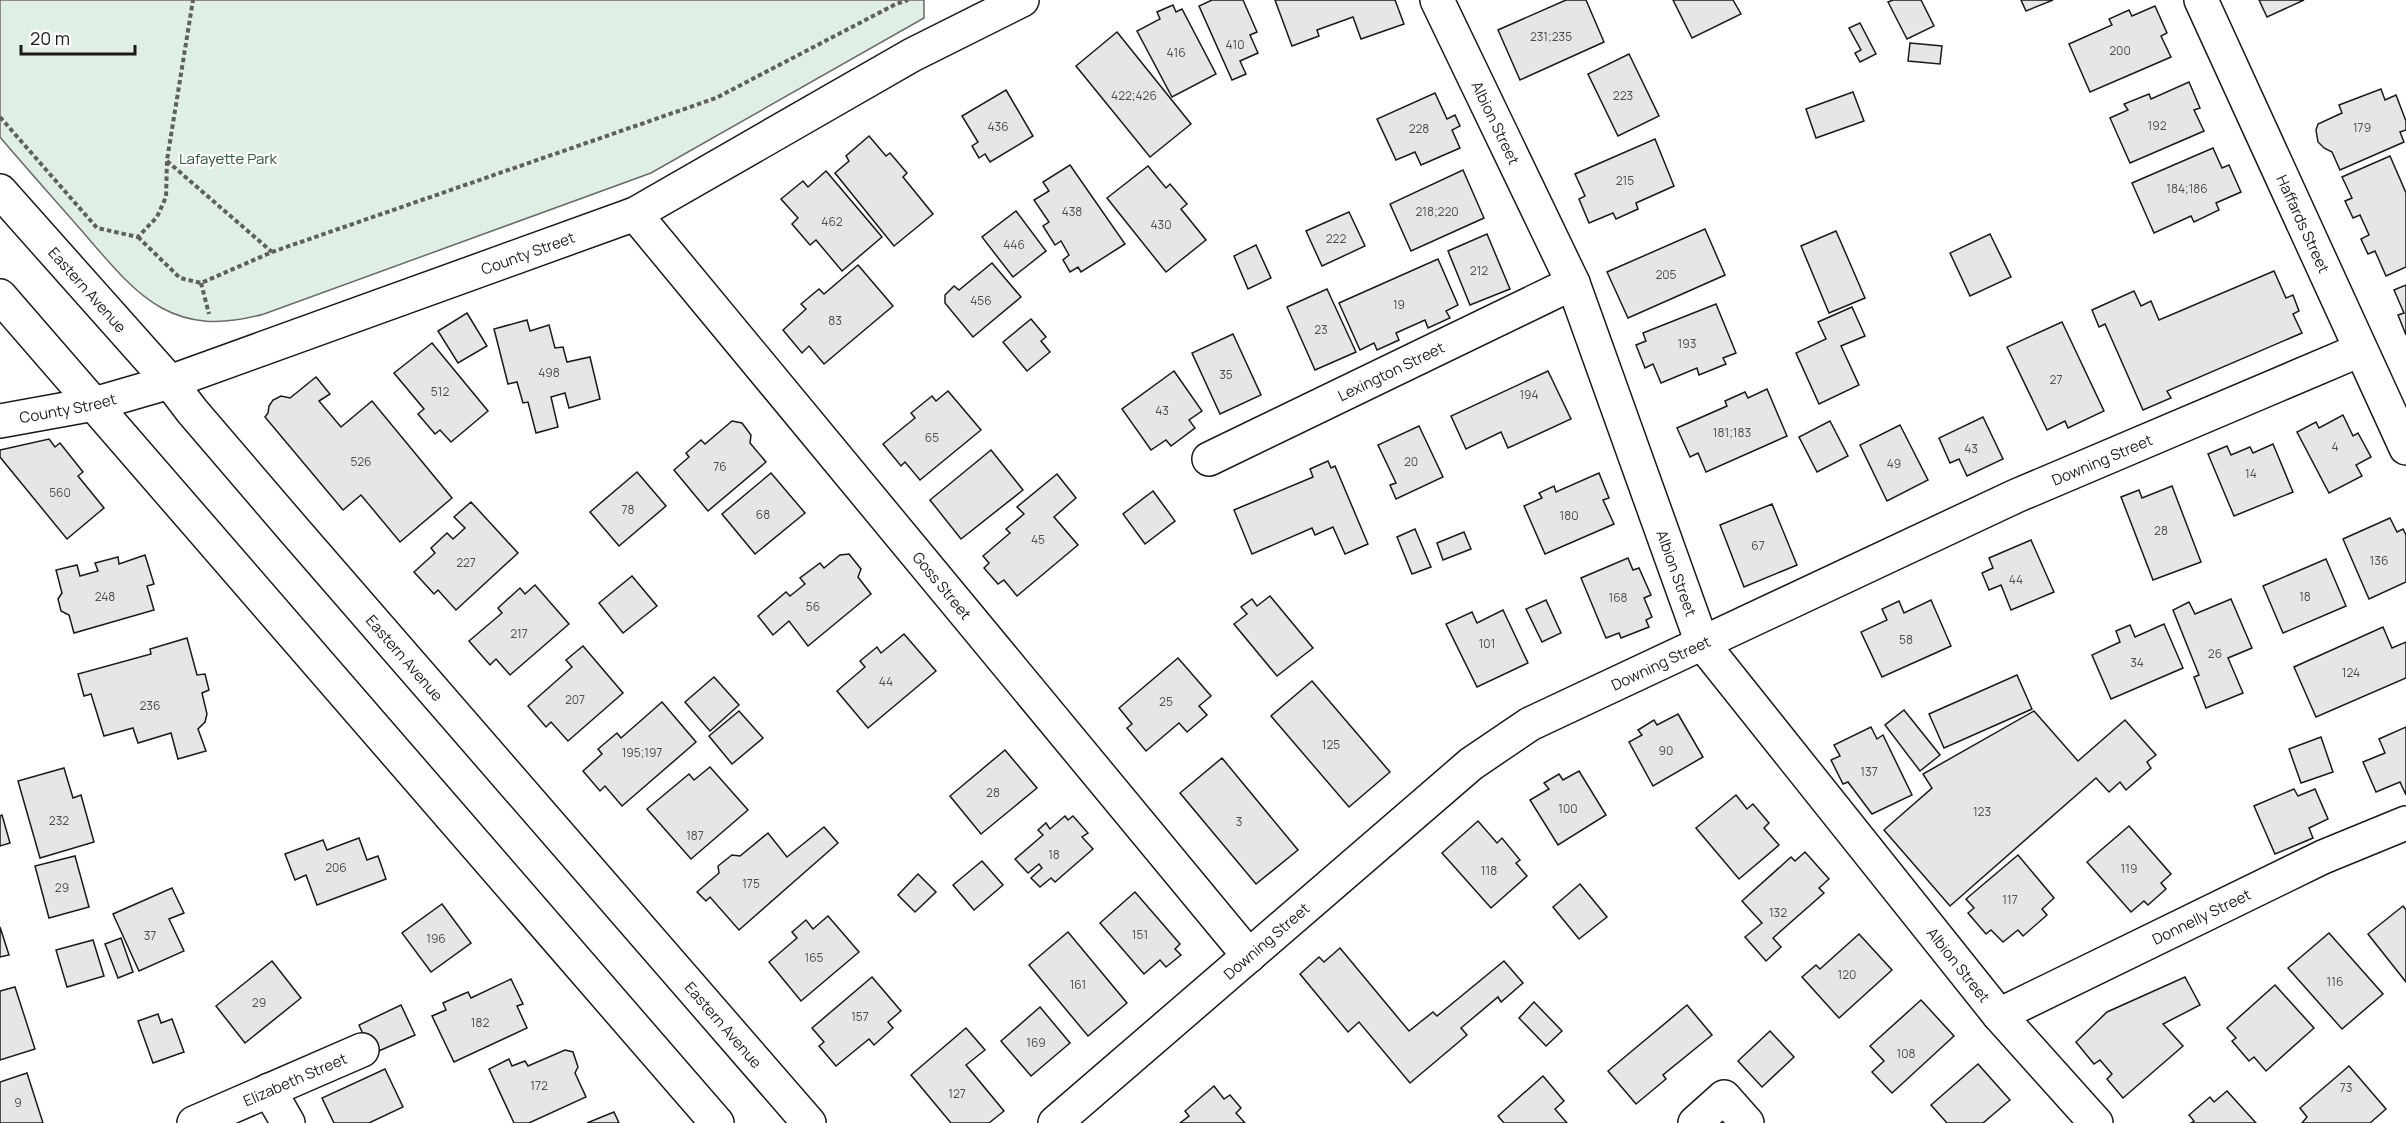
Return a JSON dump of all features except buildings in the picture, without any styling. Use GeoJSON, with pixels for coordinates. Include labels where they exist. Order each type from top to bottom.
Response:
{"type":"FeatureCollection","features":[{"type":"Feature","properties":{"kind":"street","name":"County Street"},"geometry":{"type":"LineString","coordinates":[[0,422],[94,404],[170,382],[635,213],[912,55],[1022,0]]}},
{"type":"Feature","properties":{"kind":"street","name":"Albion Street"},"geometry":{"type":"LineString","coordinates":[[1437,0],[1573,283],[1702,643],[1999,1015],[2096,1123]]}},
{"type":"Feature","properties":{"kind":"street","name":"Haffards Street"},"geometry":{"type":"LineString","coordinates":[[2201,0],[2406,448]]}},
{"type":"Feature","properties":{"kind":"street","name":"Eastern Avenue"},"geometry":{"type":"LineString","coordinates":[[2,197],[170,382],[294,530],[809,1123]]}},
{"type":"Feature","properties":{"kind":"street","name":"Goss Street"},"geometry":{"type":"LineString","coordinates":[[635,213],[1249,956]]}},
{"type":"Feature","properties":{"kind":"street","name":"Lexington Street"},"geometry":{"type":"LineString","coordinates":[[1209,459],[1573,283]]}},
{"type":"Feature","properties":{"kind":"street"},"geometry":{"type":"LineString","coordinates":[[0,296],[717,1123]]}},
{"type":"Feature","properties":{"kind":"street","name":"Downing Street"},"geometry":{"type":"LineString","coordinates":[[1055,1123],[1471,764],[1530,724],[2016,496],[2360,350]]}},
{"type":"Feature","properties":{"kind":"street","name":"Donnelly Street"},"geometry":{"type":"LineString","coordinates":[[1999,1015],[2323,857],[2406,823]]}},
{"type":"Feature","properties":{"kind":"street","name":"Elizabeth Street"},"geometry":{"type":"LineString","coordinates":[[194,1123],[362,1050]]}},
{"type":"Feature","properties":{"kind":"street"},"geometry":{"type":"LineString","coordinates":[[269,1090],[288,1123]]}},
{"type":"Feature","properties":{"kind":"street"},"geometry":{"type":"LineString","coordinates":[[1695,1123],[1724,1097],[1747,1123]]}},
{"type":"Feature","properties":{"kind":"path"},"geometry":{"type":"LineString","coordinates":[[138,237],[157,217],[166,197],[166,160],[193,0]]}},
{"type":"Feature","properties":{"kind":"path"},"geometry":{"type":"LineString","coordinates":[[0,117],[97,228],[138,237],[180,278],[201,283],[272,252],[716,98],[896,4],[908,0]]}},
{"type":"Feature","properties":{"kind":"path"},"geometry":{"type":"LineString","coordinates":[[166,160],[272,252]]}},
{"type":"Feature","properties":{"kind":"path"},"geometry":{"type":"LineString","coordinates":[[201,283],[209,314]]}},
{"type":"Feature","properties":{"kind":"green space","name":"Lafayette Park"},"geometry":{"type":"Polygon","coordinates":[[[0,0],[924,0],[924,18],[651,173],[264,314],[232,321],[204,321],[180,316],[159,306],[139,292],[102,254],[0,137],[0,0]]]}}]}
